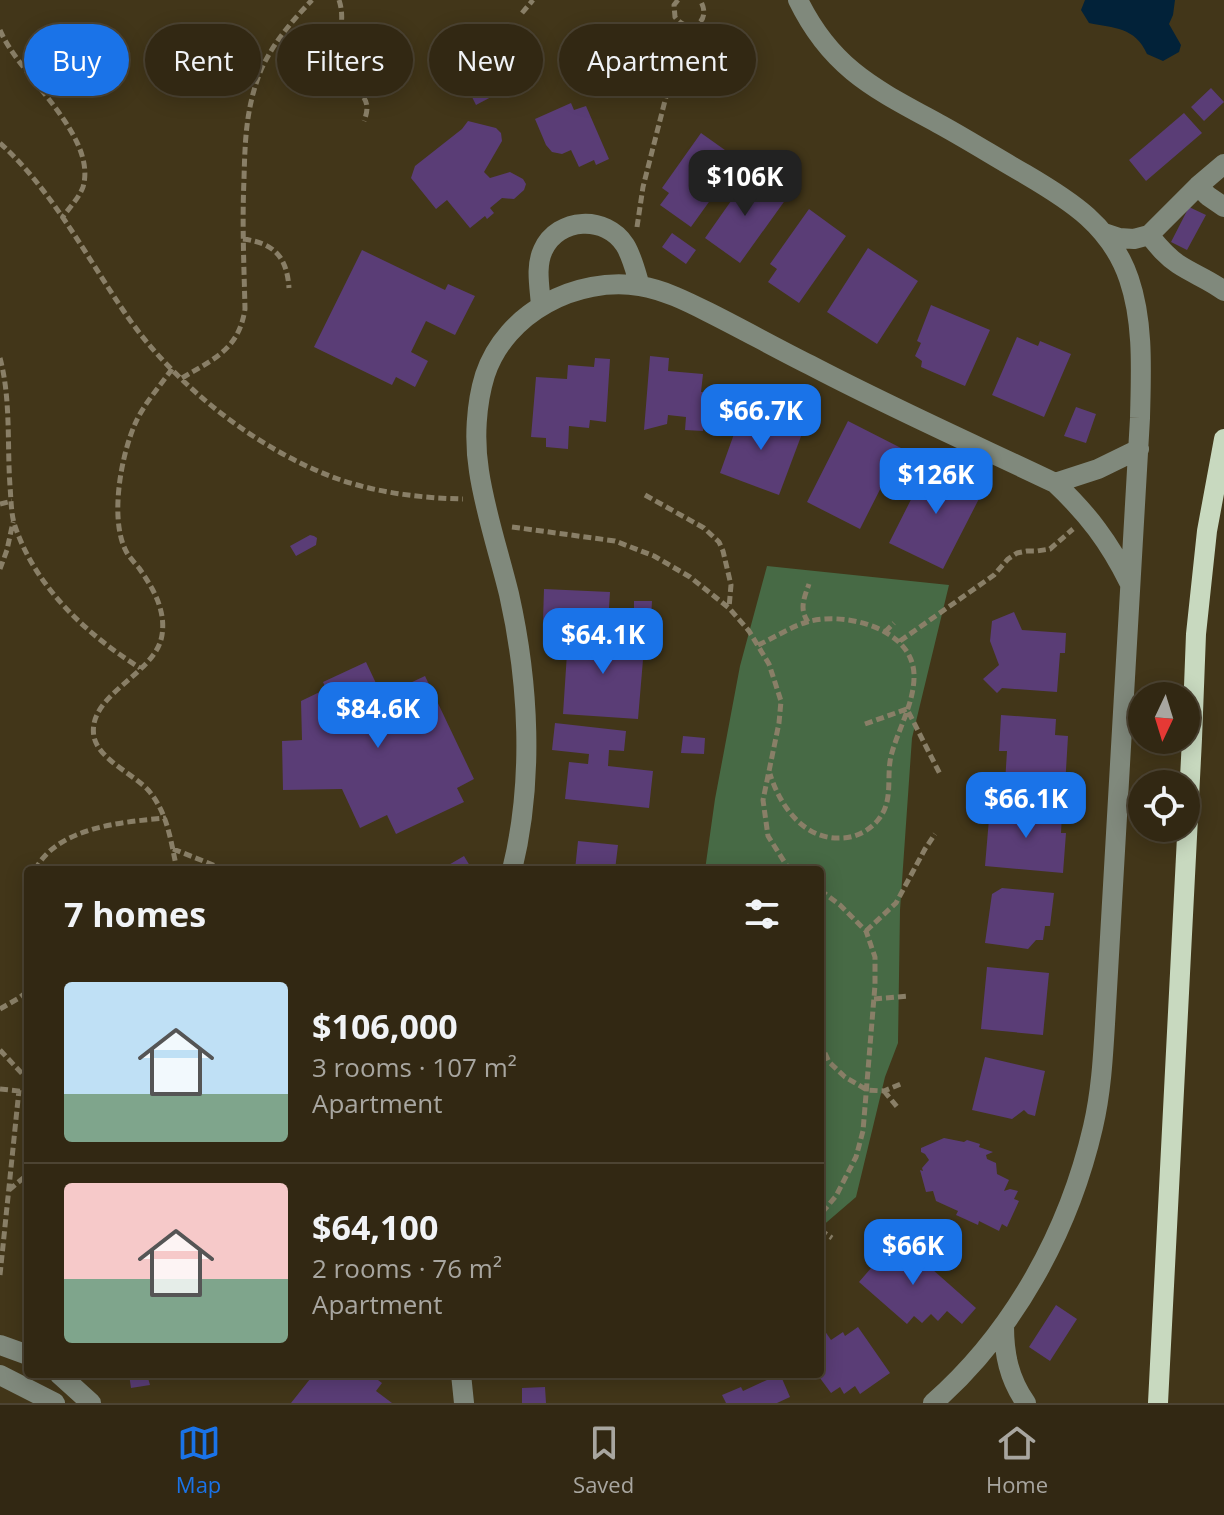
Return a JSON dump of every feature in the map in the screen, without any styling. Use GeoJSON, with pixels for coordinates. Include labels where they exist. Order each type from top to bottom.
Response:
{"type":"FeatureCollection","features":[{"type":"Feature","properties":{"kind":"main road"},"geometry":{"type":"LineString","coordinates":[[1158,1403],[1196,634],[1207,531],[1224,439]]}},
{"type":"Feature","properties":{"kind":"street"},"geometry":{"type":"LineString","coordinates":[[798,0],[822,40],[865,82],[1066,198],[1086,213],[1118,253],[1136,304],[1141,363],[1139,449],[1102,1072],[1093,1125],[1078,1178],[1058,1230],[1033,1279],[981,1356],[933,1403]]}},
{"type":"Feature","properties":{"kind":"street"},"geometry":{"type":"LineString","coordinates":[[1104,233],[1134,239],[1149,235],[1224,164]]}},
{"type":"Feature","properties":{"kind":"street"},"geometry":{"type":"LineString","coordinates":[[1198,186],[1224,207]]}},
{"type":"Feature","properties":{"kind":"street"},"geometry":{"type":"LineString","coordinates":[[541,306],[538,265],[543,249],[553,236],[567,226],[584,223],[601,225],[615,234],[626,247],[637,276],[663,291],[1055,483],[1089,517],[1131,584]]}},
{"type":"Feature","properties":{"kind":"street"},"geometry":{"type":"LineString","coordinates":[[1149,235],[1175,262],[1224,291]]}},
{"type":"Feature","properties":{"kind":"street"},"geometry":{"type":"LineString","coordinates":[[513,866],[522,808],[524,702],[519,649],[509,597],[478,468],[479,405],[485,374],[499,347],[518,324],[541,306],[564,294],[615,284],[637,276]]}},
{"type":"Feature","properties":{"kind":"street"},"geometry":{"type":"LineString","coordinates":[[1055,483],[1098,469],[1139,449]]}},
{"type":"Feature","properties":{"kind":"street"},"geometry":{"type":"LineString","coordinates":[[1004,1326],[1006,1360],[1026,1403]]}},
{"type":"Feature","properties":{"kind":"street"},"geometry":{"type":"LineString","coordinates":[[0,1345],[24,1354]]}},
{"type":"Feature","properties":{"kind":"street"},"geometry":{"type":"LineString","coordinates":[[0,1375],[55,1403]]}},
{"type":"Feature","properties":{"kind":"street"},"geometry":{"type":"LineString","coordinates":[[66,1378],[91,1403]]}},
{"type":"Feature","properties":{"kind":"street"},"geometry":{"type":"LineString","coordinates":[[461,1378],[464,1403]]}},
{"type":"Feature","properties":{"kind":"path"},"geometry":{"type":"LineString","coordinates":[[182,379],[226,350],[243,325],[245,129],[251,97],[262,68],[278,40],[312,0]]}},
{"type":"Feature","properties":{"kind":"path"},"geometry":{"type":"LineString","coordinates":[[339,0],[343,21],[337,61],[348,83],[364,96],[367,104],[364,121]]}},
{"type":"Feature","properties":{"kind":"path"},"geometry":{"type":"LineString","coordinates":[[522,13],[533,0]]}},
{"type":"Feature","properties":{"kind":"path"},"geometry":{"type":"LineString","coordinates":[[678,0],[674,11],[682,24]]}},
{"type":"Feature","properties":{"kind":"path"},"geometry":{"type":"LineString","coordinates":[[697,24],[705,10],[700,0]]}},
{"type":"Feature","properties":{"kind":"path"},"geometry":{"type":"LineString","coordinates":[[0,30],[16,58],[61,116],[85,159],[83,188],[62,218]]}},
{"type":"Feature","properties":{"kind":"path"},"geometry":{"type":"LineString","coordinates":[[637,276],[635,240],[643,187],[666,96]]}},
{"type":"Feature","properties":{"kind":"path"},"geometry":{"type":"LineString","coordinates":[[0,143],[34,180],[62,218],[127,317],[172,369],[225,415],[295,460],[338,479],[383,492],[484,500]]}},
{"type":"Feature","properties":{"kind":"path"},"geometry":{"type":"LineString","coordinates":[[243,239],[276,251],[288,274],[289,288]]}},
{"type":"Feature","properties":{"kind":"path"},"geometry":{"type":"LineString","coordinates":[[0,358],[4,372],[4,423],[14,521],[26,551],[63,606],[112,651],[140,668]]}},
{"type":"Feature","properties":{"kind":"path"},"geometry":{"type":"LineString","coordinates":[[172,369],[136,422],[122,465],[119,489],[119,532],[125,551],[147,580],[162,613],[162,638],[148,662],[97,712],[93,726],[101,751],[148,789],[166,818],[176,866]]}},
{"type":"Feature","properties":{"kind":"path"},"geometry":{"type":"LineString","coordinates":[[645,495],[704,528],[719,542],[731,585],[729,608]]}},
{"type":"Feature","properties":{"kind":"path"},"geometry":{"type":"LineString","coordinates":[[0,504],[12,501]]}},
{"type":"Feature","properties":{"kind":"path"},"geometry":{"type":"LineString","coordinates":[[900,641],[994,575],[1017,553],[1050,549],[1089,517]]}},
{"type":"Feature","properties":{"kind":"path"},"geometry":{"type":"LineString","coordinates":[[0,569],[14,521]]}},
{"type":"Feature","properties":{"kind":"path"},"geometry":{"type":"LineString","coordinates":[[491,524],[615,541],[654,556],[690,577],[729,608],[749,631],[769,664],[781,701],[763,800],[768,836],[787,866]]}},
{"type":"Feature","properties":{"kind":"path"},"geometry":{"type":"LineString","coordinates":[[808,622],[802,608],[809,584]]}},
{"type":"Feature","properties":{"kind":"path"},"geometry":{"type":"LineString","coordinates":[[758,645],[808,622],[836,618],[868,624],[900,641],[910,656],[914,673],[907,709],[891,755],[888,798],[884,810],[878,820],[858,835],[834,839],[810,832],[789,813],[774,788],[769,772]]}},
{"type":"Feature","properties":{"kind":"path"},"geometry":{"type":"LineString","coordinates":[[885,632],[894,623]]}},
{"type":"Feature","properties":{"kind":"path"},"geometry":{"type":"LineString","coordinates":[[865,724],[907,709]]}},
{"type":"Feature","properties":{"kind":"path"},"geometry":{"type":"LineString","coordinates":[[907,709],[941,776]]}},
{"type":"Feature","properties":{"kind":"path"},"geometry":{"type":"LineString","coordinates":[[37,866],[41,858],[58,843],[69,838],[120,823],[166,818]]}},
{"type":"Feature","properties":{"kind":"path"},"geometry":{"type":"LineString","coordinates":[[866,931],[896,903],[935,834]]}},
{"type":"Feature","properties":{"kind":"path"},"geometry":{"type":"LineString","coordinates":[[173,849],[216,866]]}},
{"type":"Feature","properties":{"kind":"path"},"geometry":{"type":"LineString","coordinates":[[824,893],[866,931],[875,957],[863,1131],[856,1157],[836,1196],[824,1210]]}},
{"type":"Feature","properties":{"kind":"path"},"geometry":{"type":"LineString","coordinates":[[0,1009],[24,994]]}},
{"type":"Feature","properties":{"kind":"path"},"geometry":{"type":"LineString","coordinates":[[874,999],[909,996]]}},
{"type":"Feature","properties":{"kind":"path"},"geometry":{"type":"LineString","coordinates":[[0,1050],[24,1076]]}},
{"type":"Feature","properties":{"kind":"path"},"geometry":{"type":"LineString","coordinates":[[824,1051],[829,1062],[845,1077],[867,1090],[884,1091],[903,1083]]}},
{"type":"Feature","properties":{"kind":"path"},"geometry":{"type":"LineString","coordinates":[[0,1089],[24,1091]]}},
{"type":"Feature","properties":{"kind":"path"},"geometry":{"type":"LineString","coordinates":[[0,1275],[19,1090]]}},
{"type":"Feature","properties":{"kind":"path"},"geometry":{"type":"LineString","coordinates":[[884,1091],[898,1108]]}},
{"type":"Feature","properties":{"kind":"path"},"geometry":{"type":"LineString","coordinates":[[9,1190],[24,1177]]}},
{"type":"Feature","properties":{"kind":"path"},"geometry":{"type":"LineString","coordinates":[[824,1233],[832,1238]]}},
{"type":"Feature","properties":{"kind":"green space"},"geometry":{"type":"Polygon","coordinates":[[[767,566],[949,585],[912,738],[900,910],[898,1043],[885,1077],[856,1197],[824,1225],[824,866],[706,866],[740,666],[767,566]]]}},
{"type":"Feature","properties":{"kind":"water"},"geometry":{"type":"Polygon","coordinates":[[[1085,0],[1175,0],[1169,24],[1181,45],[1179,52],[1163,61],[1147,54],[1130,34],[1089,23],[1081,10],[1085,0]]]}},
{"type":"Feature","properties":{"kind":"building"},"geometry":{"type":"Polygon","coordinates":[[[1211,88],[1224,102],[1204,121],[1191,107],[1211,88]]]}},
{"type":"Feature","properties":{"kind":"building"},"geometry":{"type":"Polygon","coordinates":[[[472,96],[493,96],[476,105],[472,96]]]}},
{"type":"Feature","properties":{"kind":"building"},"geometry":{"type":"Polygon","coordinates":[[[571,103],[574,110],[586,106],[609,159],[596,165],[594,160],[579,167],[571,150],[562,154],[552,152],[546,145],[535,119],[571,103]]]}},
{"type":"Feature","properties":{"kind":"building"},"geometry":{"type":"Polygon","coordinates":[[[1184,113],[1202,133],[1146,181],[1129,160],[1184,113]]]}},
{"type":"Feature","properties":{"kind":"building"},"geometry":{"type":"Polygon","coordinates":[[[468,121],[496,128],[501,133],[502,141],[484,172],[490,178],[510,172],[526,184],[514,199],[502,198],[490,208],[494,213],[470,228],[447,200],[436,209],[411,178],[415,166],[468,121]]]}},
{"type":"Feature","properties":{"kind":"building"},"geometry":{"type":"Polygon","coordinates":[[[701,133],[739,160],[691,227],[660,205],[669,193],[662,188],[701,133]]]}},
{"type":"Feature","properties":{"kind":"building"},"geometry":{"type":"Polygon","coordinates":[[[750,174],[786,199],[740,263],[705,238],[750,174]]]}},
{"type":"Feature","properties":{"kind":"building"},"geometry":{"type":"Polygon","coordinates":[[[1189,207],[1206,215],[1187,250],[1171,242],[1189,207]]]}},
{"type":"Feature","properties":{"kind":"building"},"geometry":{"type":"Polygon","coordinates":[[[809,209],[846,236],[799,303],[768,282],[777,269],[770,264],[809,209]]]}},
{"type":"Feature","properties":{"kind":"building"},"geometry":{"type":"Polygon","coordinates":[[[672,233],[696,250],[686,264],[662,247],[672,233]]]}},
{"type":"Feature","properties":{"kind":"building"},"geometry":{"type":"Polygon","coordinates":[[[868,248],[918,281],[877,344],[827,312],[868,248]]]}},
{"type":"Feature","properties":{"kind":"building"},"geometry":{"type":"Polygon","coordinates":[[[362,250],[445,290],[448,284],[475,296],[455,335],[426,321],[411,352],[428,361],[415,387],[396,377],[392,385],[314,347],[362,250]]]}},
{"type":"Feature","properties":{"kind":"building"},"geometry":{"type":"Polygon","coordinates":[[[931,305],[990,330],[965,386],[921,367],[922,361],[915,356],[921,343],[917,341],[931,305]]]}},
{"type":"Feature","properties":{"kind":"building"},"geometry":{"type":"Polygon","coordinates":[[[1017,337],[1038,346],[1040,341],[1071,354],[1044,417],[992,395],[1017,337]]]}},
{"type":"Feature","properties":{"kind":"building"},"geometry":{"type":"Polygon","coordinates":[[[650,356],[669,358],[668,371],[703,374],[701,392],[706,392],[703,431],[685,430],[686,417],[668,415],[667,424],[644,430],[650,356]]]}},
{"type":"Feature","properties":{"kind":"building"},"geometry":{"type":"Polygon","coordinates":[[[595,358],[610,359],[606,422],[590,420],[589,428],[569,426],[568,449],[546,447],[546,438],[531,437],[536,377],[567,379],[568,365],[594,367],[595,358]]]}},
{"type":"Feature","properties":{"kind":"building"},"geometry":{"type":"Polygon","coordinates":[[[1076,407],[1096,414],[1086,443],[1064,436],[1076,407]]]}},
{"type":"Feature","properties":{"kind":"building"},"geometry":{"type":"Polygon","coordinates":[[[743,409],[803,431],[779,495],[720,473],[743,409]]]}},
{"type":"Feature","properties":{"kind":"building"},"geometry":{"type":"Polygon","coordinates":[[[848,421],[901,448],[860,529],[807,502],[848,421]]]}},
{"type":"Feature","properties":{"kind":"building"},"geometry":{"type":"Polygon","coordinates":[[[930,462],[984,489],[943,569],[889,543],[930,462]]]}},
{"type":"Feature","properties":{"kind":"building"},"geometry":{"type":"Polygon","coordinates":[[[310,535],[317,538],[316,545],[296,556],[290,546],[310,535]]]}},
{"type":"Feature","properties":{"kind":"building"},"geometry":{"type":"Polygon","coordinates":[[[544,589],[610,592],[608,623],[543,621],[544,589]]]}},
{"type":"Feature","properties":{"kind":"building"},"geometry":{"type":"Polygon","coordinates":[[[634,601],[652,601],[651,619],[634,619],[634,601]]]}},
{"type":"Feature","properties":{"kind":"building"},"geometry":{"type":"Polygon","coordinates":[[[1014,612],[1022,630],[1066,633],[1065,653],[1060,653],[1057,692],[1002,688],[997,693],[983,679],[999,665],[990,641],[992,621],[1014,612]]]}},
{"type":"Feature","properties":{"kind":"building"},"geometry":{"type":"Polygon","coordinates":[[[583,633],[637,637],[636,648],[644,648],[638,719],[563,714],[568,638],[580,639],[583,633]]]}},
{"type":"Feature","properties":{"kind":"building"},"geometry":{"type":"Polygon","coordinates":[[[366,662],[382,696],[425,676],[474,779],[457,788],[464,802],[396,834],[387,815],[360,828],[342,789],[283,790],[282,741],[302,740],[301,701],[326,689],[323,682],[366,662]]]}},
{"type":"Feature","properties":{"kind":"building"},"geometry":{"type":"Polygon","coordinates":[[[1001,715],[1056,719],[1055,735],[1068,736],[1065,787],[1005,783],[1007,751],[999,751],[1001,715]]]}},
{"type":"Feature","properties":{"kind":"building"},"geometry":{"type":"Polygon","coordinates":[[[555,723],[626,731],[624,751],[609,750],[608,766],[653,771],[649,808],[565,799],[569,762],[588,764],[589,754],[552,750],[555,723]]]}},
{"type":"Feature","properties":{"kind":"building"},"geometry":{"type":"Polygon","coordinates":[[[683,736],[705,738],[704,754],[681,753],[683,736]]]}},
{"type":"Feature","properties":{"kind":"building"},"geometry":{"type":"Polygon","coordinates":[[[990,807],[1062,813],[1061,833],[1066,833],[1063,873],[985,866],[990,807]]]}},
{"type":"Feature","properties":{"kind":"building"},"geometry":{"type":"Polygon","coordinates":[[[578,841],[618,845],[615,866],[575,866],[578,841]]]}},
{"type":"Feature","properties":{"kind":"building"},"geometry":{"type":"Polygon","coordinates":[[[464,856],[470,866],[447,866],[464,856]]]}},
{"type":"Feature","properties":{"kind":"building"},"geometry":{"type":"Polygon","coordinates":[[[1002,888],[1054,893],[1050,926],[1045,926],[1043,940],[1036,940],[1028,949],[985,943],[992,894],[1002,888]]]}},
{"type":"Feature","properties":{"kind":"building"},"geometry":{"type":"Polygon","coordinates":[[[987,967],[1049,973],[1043,1035],[981,1029],[987,967]]]}},
{"type":"Feature","properties":{"kind":"building"},"geometry":{"type":"Polygon","coordinates":[[[985,1057],[1045,1071],[1035,1116],[1024,1110],[1012,1119],[972,1110],[985,1057]]]}},
{"type":"Feature","properties":{"kind":"building"},"geometry":{"type":"Polygon","coordinates":[[[944,1138],[967,1140],[993,1152],[986,1155],[987,1159],[996,1163],[997,1174],[1009,1180],[1004,1191],[1018,1191],[1014,1199],[1019,1201],[1007,1227],[1002,1224],[999,1231],[979,1221],[978,1225],[936,1201],[933,1191],[926,1192],[920,1170],[923,1171],[929,1160],[921,1148],[944,1138]]]}},
{"type":"Feature","properties":{"kind":"building"},"geometry":{"type":"Polygon","coordinates":[[[897,1238],[976,1308],[962,1324],[947,1311],[938,1321],[931,1314],[922,1323],[914,1316],[907,1324],[859,1282],[897,1238]]]}},
{"type":"Feature","properties":{"kind":"building"},"geometry":{"type":"Polygon","coordinates":[[[1056,1305],[1077,1319],[1050,1361],[1029,1347],[1056,1305]]]}},
{"type":"Feature","properties":{"kind":"building"},"geometry":{"type":"Polygon","coordinates":[[[858,1327],[890,1373],[860,1394],[855,1386],[844,1394],[840,1387],[831,1393],[820,1378],[824,1378],[824,1330],[831,1340],[843,1332],[845,1336],[858,1327]]]}},
{"type":"Feature","properties":{"kind":"building"},"geometry":{"type":"Polygon","coordinates":[[[130,1378],[148,1378],[150,1385],[131,1388],[130,1378]]]}},
{"type":"Feature","properties":{"kind":"building"},"geometry":{"type":"Polygon","coordinates":[[[311,1378],[375,1378],[382,1383],[376,1391],[392,1403],[291,1403],[311,1378]]]}},
{"type":"Feature","properties":{"kind":"building"},"geometry":{"type":"Polygon","coordinates":[[[771,1378],[782,1378],[790,1397],[777,1403],[726,1403],[722,1395],[741,1387],[743,1391],[771,1378]]]}},
{"type":"Feature","properties":{"kind":"building"},"geometry":{"type":"Polygon","coordinates":[[[545,1387],[546,1403],[522,1403],[522,1388],[545,1387]]]}}]}
